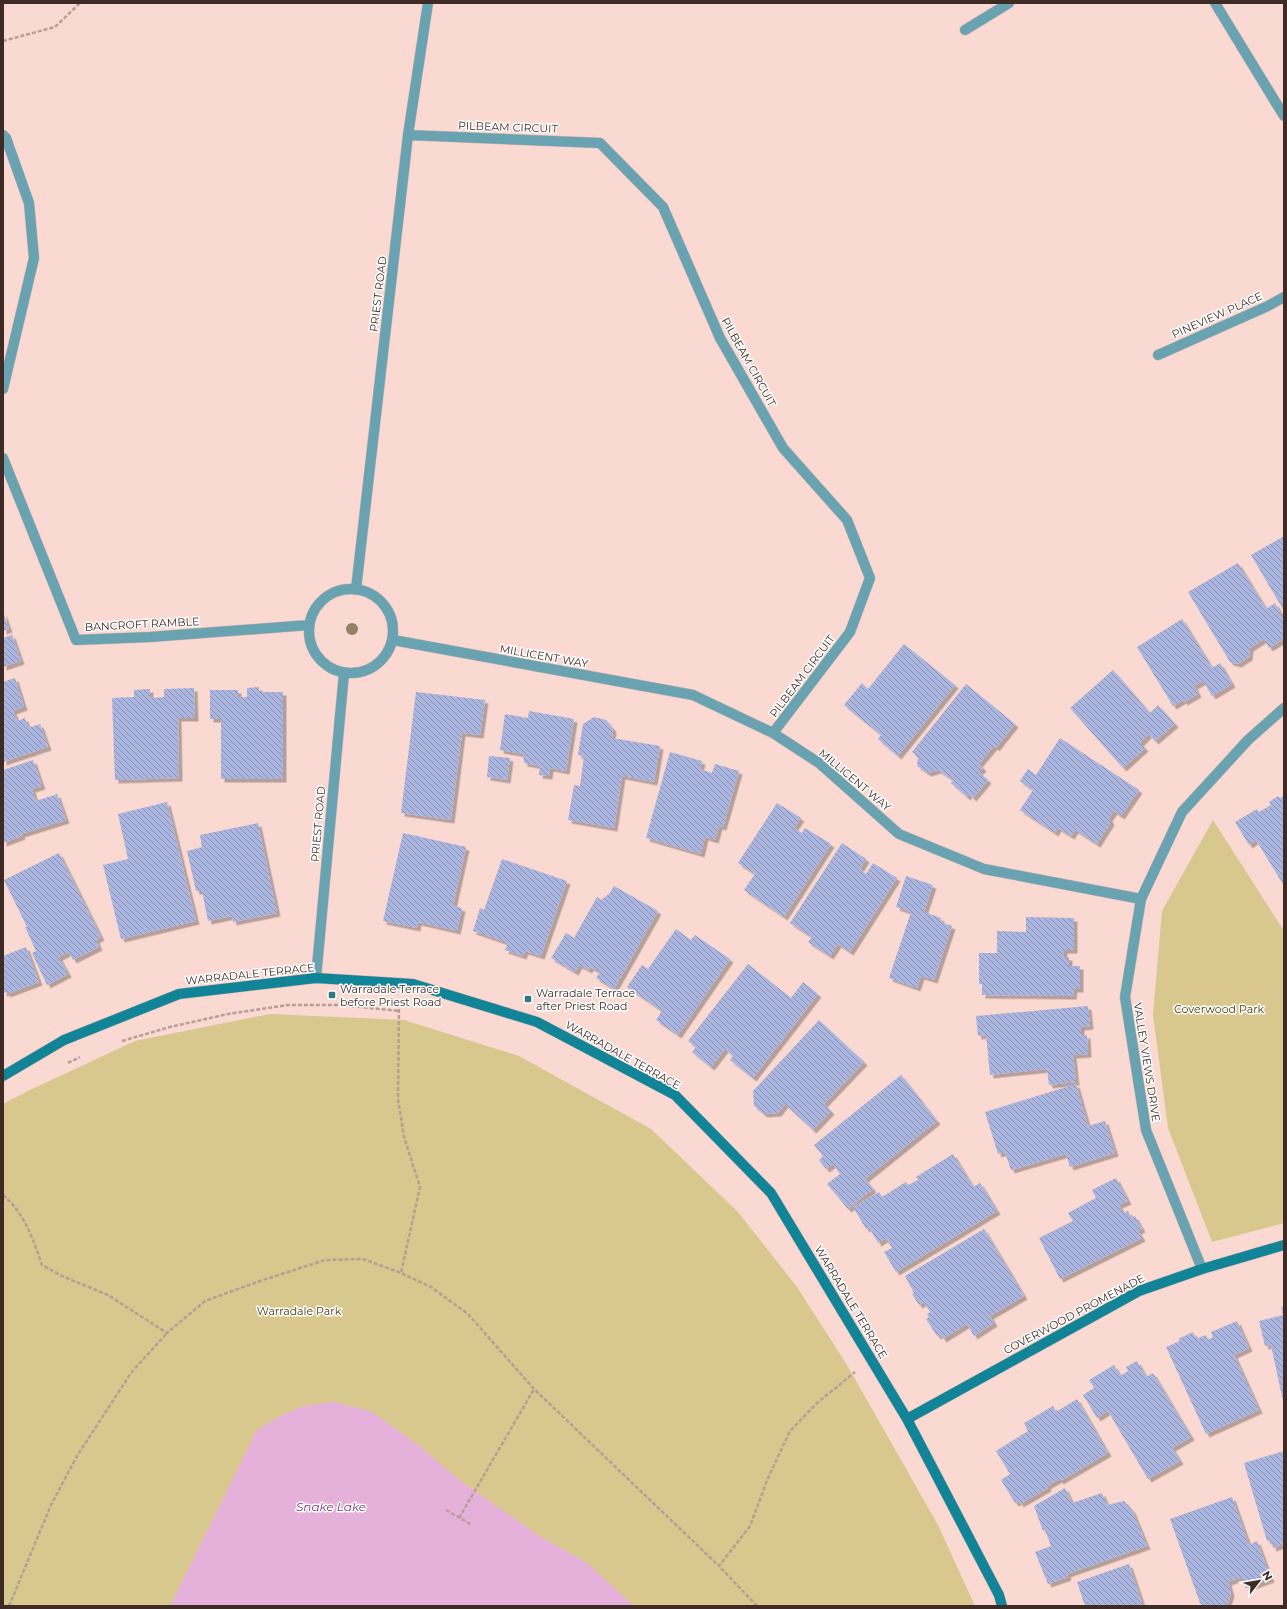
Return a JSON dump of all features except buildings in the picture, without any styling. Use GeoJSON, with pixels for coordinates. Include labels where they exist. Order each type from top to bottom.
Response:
{"type":"FeatureCollection","features":[{"type":"Feature","properties":{"kind":"street","name":"PRIEST ROAD"},"geometry":{"type":"LineString","coordinates":[[356,589],[408,135],[428,3]]}},
{"type":"Feature","properties":{"kind":"street"},"geometry":{"type":"LineString","coordinates":[[965,30],[1009,3]]}},
{"type":"Feature","properties":{"kind":"street"},"geometry":{"type":"LineString","coordinates":[[1215,3],[1284,116]]}},
{"type":"Feature","properties":{"kind":"street"},"geometry":{"type":"LineString","coordinates":[[3,135],[6,138],[29,204],[34,258],[3,388]]}},
{"type":"Feature","properties":{"kind":"street","name":"PILBEAM CIRCUIT"},"geometry":{"type":"LineString","coordinates":[[408,135],[600,143],[663,207],[720,338],[783,448],[847,520],[870,578],[850,632],[773,733]]}},
{"type":"Feature","properties":{"kind":"street","name":"PINEVIEW PLACE"},"geometry":{"type":"LineString","coordinates":[[1158,355],[1268,306],[1284,297]]}},
{"type":"Feature","properties":{"kind":"street","name":"BANCROFT RAMBLE"},"geometry":{"type":"LineString","coordinates":[[3,458],[76,640],[309,625]]}},
{"type":"Feature","properties":{"kind":"street"},"geometry":{"type":"LineString","coordinates":[[356,589],[369,593],[381,601],[390,613],[394,626],[393,640],[387,655],[375,667],[360,673],[344,673],[329,668],[317,656],[310,642],[309,625],[315,610],[325,598],[340,590],[356,589]]}},
{"type":"Feature","properties":{"kind":"street","name":"MILLICENT WAY"},"geometry":{"type":"LineString","coordinates":[[393,640],[693,695],[773,733],[819,763],[899,834],[984,869],[1141,899]]}},
{"type":"Feature","properties":{"kind":"street","name":"PRIEST ROAD"},"geometry":{"type":"LineString","coordinates":[[316,978],[344,673]]}},
{"type":"Feature","properties":{"kind":"street","name":"VALLEY VIEWS DRIVE"},"geometry":{"type":"LineString","coordinates":[[1202,1269],[1146,1130],[1125,997],[1141,899],[1182,812],[1248,740],[1284,708]]}},
{"type":"Feature","properties":{"kind":"street","name":"WARRADALE TERRACE"},"geometry":{"type":"LineString","coordinates":[[3,1076],[64,1040],[179,994],[316,978],[413,984],[538,1022],[675,1095],[771,1193],[907,1419],[999,1595],[1002,1606]]}},
{"type":"Feature","properties":{"kind":"street","name":"COVERWOOD PROMENADE"},"geometry":{"type":"LineString","coordinates":[[907,1419],[1139,1291],[1202,1269],[1284,1245]]}},
{"type":"Feature","properties":{"kind":"path"},"geometry":{"type":"LineString","coordinates":[[3,41],[56,27],[80,3]]}},
{"type":"Feature","properties":{"kind":"path"},"geometry":{"type":"LineString","coordinates":[[399,983],[398,1099],[404,1137],[420,1187],[401,1273]]}},
{"type":"Feature","properties":{"kind":"path"},"geometry":{"type":"LineString","coordinates":[[120,1041],[177,1025],[228,1014],[288,1005],[342,1005],[399,1011]]}},
{"type":"Feature","properties":{"kind":"path"},"geometry":{"type":"LineString","coordinates":[[63,1066],[84,1055]]}},
{"type":"Feature","properties":{"kind":"path"},"geometry":{"type":"LineString","coordinates":[[3,1195],[10,1201],[29,1228],[42,1265],[62,1276],[108,1296],[167,1333]]}},
{"type":"Feature","properties":{"kind":"path"},"geometry":{"type":"LineString","coordinates":[[10,1606],[51,1505],[77,1456],[131,1372],[167,1333],[205,1301],[325,1260],[363,1259],[401,1273],[431,1287],[468,1314],[534,1389],[718,1566],[757,1606]]}},
{"type":"Feature","properties":{"kind":"path"},"geometry":{"type":"LineString","coordinates":[[718,1566],[750,1526],[768,1478],[790,1431],[816,1402],[871,1359]]}},
{"type":"Feature","properties":{"kind":"path"},"geometry":{"type":"LineString","coordinates":[[459,1518],[534,1389]]}},
{"type":"Feature","properties":{"kind":"path"},"geometry":{"type":"LineString","coordinates":[[446,1510],[472,1525]]}},
{"type":"Feature","properties":{"kind":"green space","name":"Coverwood Park"},"geometry":{"type":"Polygon","coordinates":[[[1213,820],[1284,931],[1284,1223],[1212,1242],[1168,1128],[1153,1015],[1162,911],[1213,820]]]}},
{"type":"Feature","properties":{"kind":"green space","name":"Warradale Park"},"geometry":{"type":"Polygon","coordinates":[[[270,1014],[404,1020],[519,1056],[651,1129],[738,1212],[797,1287],[847,1365],[938,1525],[975,1606],[3,1606],[3,1104],[135,1041],[270,1014]]]}},
{"type":"Feature","properties":{"kind":"water","name":"Snake Lake"},"geometry":{"type":"Polygon","coordinates":[[[333,1402],[371,1411],[418,1445],[462,1482],[538,1535],[587,1563],[634,1606],[170,1606],[257,1430],[282,1415],[304,1406],[333,1402]]]}},
{"type":"Feature","properties":{"kind":"place","name":"Warradale Terrace before Priest Road"},"geometry":{"type":"Point","coordinates":[332,995]}},
{"type":"Feature","properties":{"kind":"place","name":"Warradale Terrace after Priest Road"},"geometry":{"type":"Point","coordinates":[528,999]}}]}
